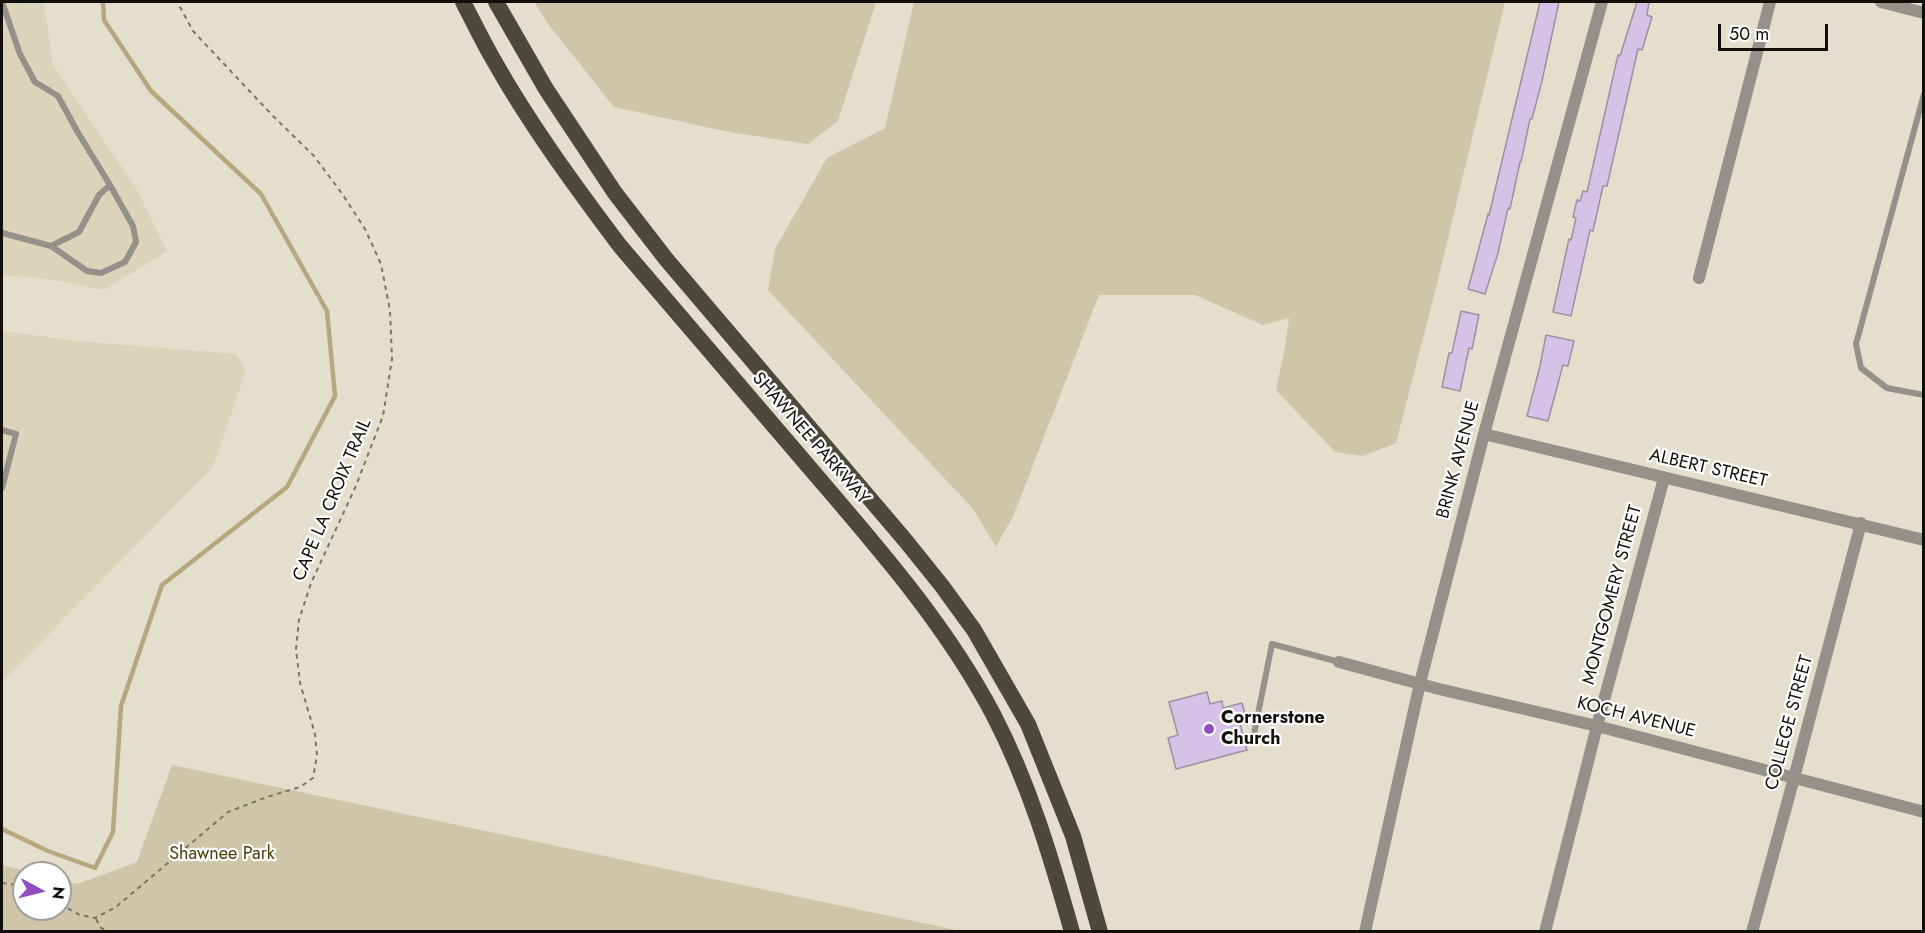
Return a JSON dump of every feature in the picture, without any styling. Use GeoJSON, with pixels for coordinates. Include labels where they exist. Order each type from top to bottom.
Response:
{"type":"FeatureCollection","features":[{"type":"Feature","properties":{"kind":"highway","name":"SHAWNEE PARKWAY"},"geometry":{"type":"LineString","coordinates":[[463,2],[493,59],[532,123],[620,246],[884,554],[927,609],[959,656],[992,713],[1014,758],[1038,817],[1072,932]]}},
{"type":"Feature","properties":{"kind":"highway","name":"SHAWNEE PARKWAY"},"geometry":{"type":"LineString","coordinates":[[496,2],[546,89],[615,193],[666,259],[905,540],[974,630],[1028,724],[1073,836],[1100,932]]}},
{"type":"Feature","properties":{"kind":"street","name":"BRINK AVENUE"},"geometry":{"type":"LineString","coordinates":[[1365,932],[1420,683],[1484,434],[1602,2]]}},
{"type":"Feature","properties":{"kind":"street"},"geometry":{"type":"LineString","coordinates":[[1699,278],[1770,2]]}},
{"type":"Feature","properties":{"kind":"street"},"geometry":{"type":"LineString","coordinates":[[1881,2],[1923,13]]}},
{"type":"Feature","properties":{"kind":"street","name":"ALBERT STREET"},"geometry":{"type":"LineString","coordinates":[[1484,434],[1861,523],[1923,540]]}},
{"type":"Feature","properties":{"kind":"street","name":"MONTGOMERY STREET"},"geometry":{"type":"LineString","coordinates":[[1545,932],[1597,726],[1664,478]]}},
{"type":"Feature","properties":{"kind":"street","name":"COLLEGE STREET"},"geometry":{"type":"LineString","coordinates":[[1752,932],[1861,523]]}},
{"type":"Feature","properties":{"kind":"street","name":"KOCH AVENUE"},"geometry":{"type":"LineString","coordinates":[[1339,662],[1597,726],[1923,812]]}},
{"type":"Feature","properties":{"kind":"lane"},"geometry":{"type":"LineString","coordinates":[[2,2],[20,54],[35,82],[58,96],[76,131],[110,184],[133,226],[136,242],[125,262],[101,273],[87,271],[51,246],[2,233]]}},
{"type":"Feature","properties":{"kind":"lane"},"geometry":{"type":"LineString","coordinates":[[1923,94],[1856,344],[1861,368],[1887,388],[1923,395]]}},
{"type":"Feature","properties":{"kind":"lane"},"geometry":{"type":"LineString","coordinates":[[51,246],[79,232],[99,195],[110,184]]}},
{"type":"Feature","properties":{"kind":"lane"},"geometry":{"type":"LineString","coordinates":[[2,430],[16,434],[2,488]]}},
{"type":"Feature","properties":{"kind":"lane"},"geometry":{"type":"LineString","coordinates":[[1254,734],[1272,644],[1339,662]]}},
{"type":"Feature","properties":{"kind":"path","name":"CAPE LA CROIX TRAIL"},"geometry":{"type":"LineString","coordinates":[[95,918],[116,907],[228,812],[267,796],[300,787],[313,777],[316,755],[315,734],[300,683],[296,649],[299,620],[311,582],[355,488],[383,416],[392,359],[390,311],[381,264],[365,229],[314,156],[193,31],[179,2]]}},
{"type":"Feature","properties":{"kind":"path"},"geometry":{"type":"LineString","coordinates":[[72,911],[95,918],[101,928],[111,932]]}},
{"type":"Feature","properties":{"kind":"shaded area"},"geometry":{"type":"Polygon","coordinates":[[[2,2],[44,2],[53,65],[136,188],[167,251],[104,290],[48,279],[2,275],[2,2]]]}},
{"type":"Feature","properties":{"kind":"shaded area"},"geometry":{"type":"Polygon","coordinates":[[[2,331],[78,341],[236,354],[246,370],[213,467],[2,682],[2,331]]]}},
{"type":"Feature","properties":{"kind":"green space"},"geometry":{"type":"Polygon","coordinates":[[[534,2],[876,2],[838,121],[808,144],[729,132],[614,107],[549,25],[534,2]]]}},
{"type":"Feature","properties":{"kind":"green space"},"geometry":{"type":"Polygon","coordinates":[[[914,2],[1505,2],[1396,443],[1363,456],[1335,452],[1276,390],[1289,318],[1263,325],[1195,295],[1099,295],[1014,514],[996,547],[974,510],[768,290],[775,249],[827,158],[885,128],[914,2]]]}},
{"type":"Feature","properties":{"kind":"green space","name":"Shawnee Park"},"geometry":{"type":"Polygon","coordinates":[[[172,765],[961,931],[2,931],[2,865],[12,868],[12,921],[72,921],[72,883],[77,884],[137,862],[172,765]]]}},
{"type":"Feature","properties":{"kind":"building"},"geometry":{"type":"Polygon","coordinates":[[[1540,2],[1559,2],[1510,209],[1508,208],[1498,253],[1485,294],[1468,289],[1489,215],[1540,2]]]}},
{"type":"Feature","properties":{"kind":"building"},"geometry":{"type":"Polygon","coordinates":[[[1637,2],[1649,2],[1647,15],[1652,17],[1642,50],[1638,49],[1607,186],[1603,186],[1593,231],[1590,230],[1571,316],[1553,312],[1569,239],[1571,240],[1576,218],[1573,217],[1577,200],[1580,201],[1583,191],[1587,192],[1618,55],[1620,56],[1637,2]]]}},
{"type":"Feature","properties":{"kind":"building"},"geometry":{"type":"Polygon","coordinates":[[[1461,311],[1479,315],[1460,391],[1442,387],[1461,311]]]}},
{"type":"Feature","properties":{"kind":"building"},"geometry":{"type":"Polygon","coordinates":[[[1546,335],[1574,341],[1568,366],[1563,365],[1548,421],[1527,416],[1546,335]]]}},
{"type":"Feature","properties":{"kind":"building","name":"Cornerstone Church"},"geometry":{"type":"Polygon","coordinates":[[[1207,692],[1210,704],[1222,701],[1223,708],[1242,703],[1245,714],[1238,716],[1247,750],[1176,769],[1168,738],[1178,735],[1169,702],[1207,692]]]}},
{"type":"Feature","properties":{"kind":"waterway"},"geometry":{"type":"LineString","coordinates":[[2,829],[48,851],[95,868],[113,832],[121,706],[162,585],[287,487],[335,396],[327,311],[261,194],[151,91],[104,20],[103,2]]}},
{"type":"Feature","properties":{"kind":"place","name":"Cornerstone Church"},"geometry":{"type":"Point","coordinates":[1209,729]}}]}
